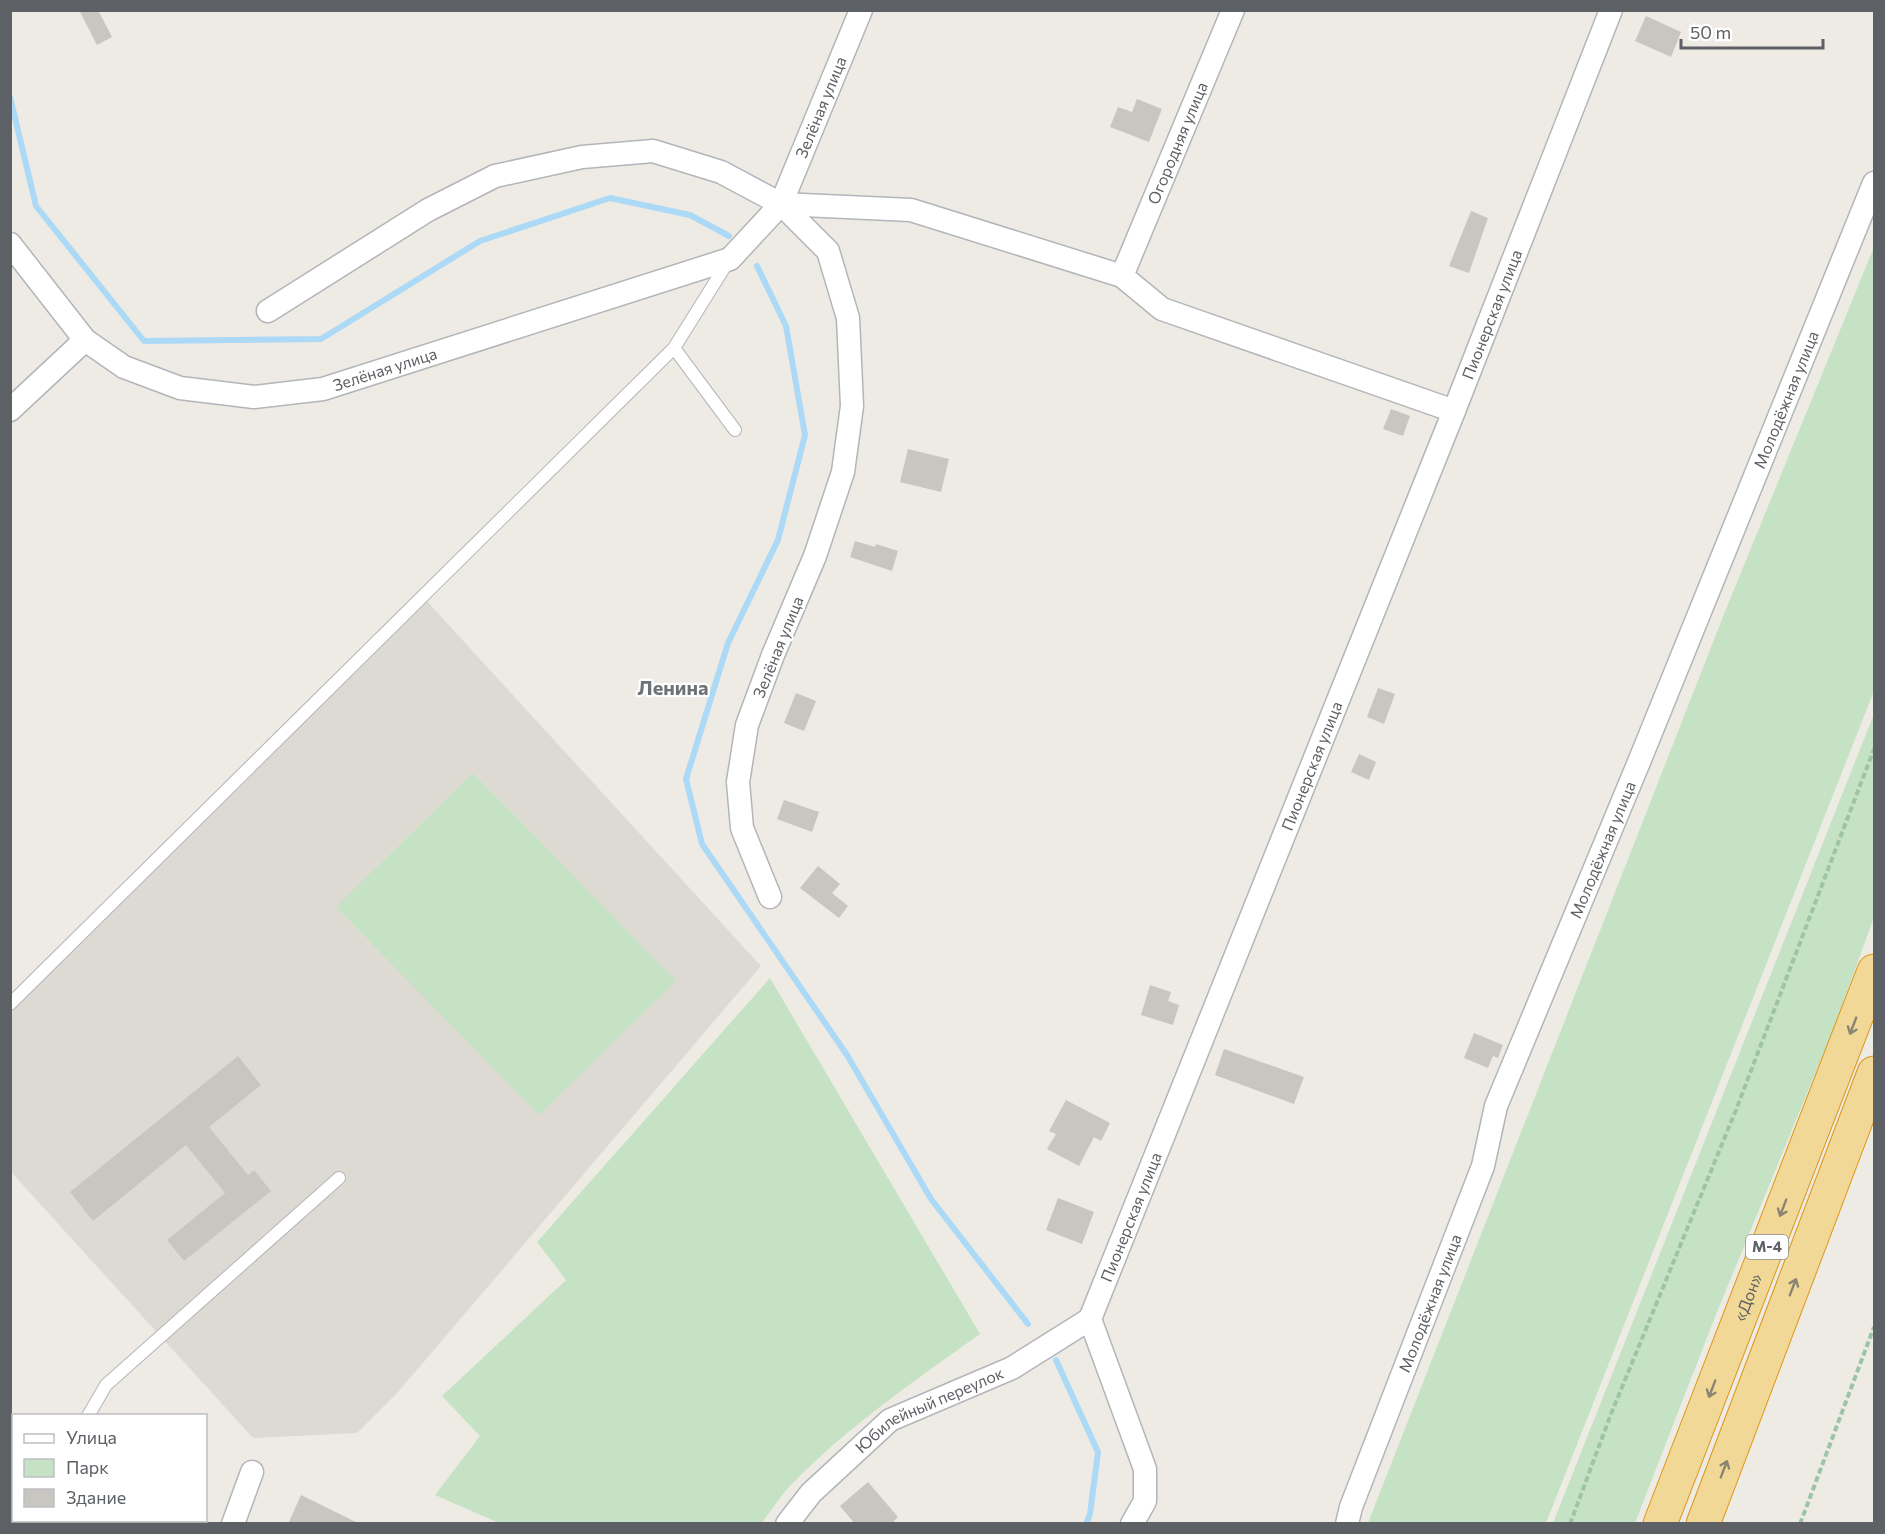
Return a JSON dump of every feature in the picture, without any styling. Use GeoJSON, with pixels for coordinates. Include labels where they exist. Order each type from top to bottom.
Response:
{"type":"FeatureCollection","features":[{"type":"Feature","properties":{"kind":"highway","name":"«Дон»"},"geometry":{"type":"LineString","coordinates":[[1660,1524],[1875,971]]}},
{"type":"Feature","properties":{"kind":"highway","name":"М-4"},"geometry":{"type":"LineString","coordinates":[[1704,1522],[1875,1074]]}},
{"type":"Feature","properties":{"kind":"street","name":"Зелёная улица"},"geometry":{"type":"LineString","coordinates":[[10,244],[85,340],[124,368],[180,388],[254,397],[323,389],[730,259],[781,204],[861,10]]}},
{"type":"Feature","properties":{"kind":"street","name":"Огородняя улица"},"geometry":{"type":"LineString","coordinates":[[1122,276],[1233,10]]}},
{"type":"Feature","properties":{"kind":"street","name":"Пионерская улица"},"geometry":{"type":"LineString","coordinates":[[1090,1319],[1454,411],[1611,10]]}},
{"type":"Feature","properties":{"kind":"street","name":"Зелёная улица"},"geometry":{"type":"LineString","coordinates":[[268,311],[428,210],[495,176],[582,157],[653,151],[721,172],[781,204],[828,251],[848,318],[852,406],[843,472],[815,556],[747,725],[738,782],[742,828],[770,897]]}},
{"type":"Feature","properties":{"kind":"street","name":"Молодёжная улица"},"geometry":{"type":"LineString","coordinates":[[1347,1524],[1351,1507],[1483,1166],[1496,1106],[1644,751],[1875,183]]}},
{"type":"Feature","properties":{"kind":"street"},"geometry":{"type":"LineString","coordinates":[[781,204],[911,210],[1122,276],[1162,309],[1454,411]]}},
{"type":"Feature","properties":{"kind":"street"},"geometry":{"type":"LineString","coordinates":[[10,410],[85,340]]}},
{"type":"Feature","properties":{"kind":"street"},"geometry":{"type":"LineString","coordinates":[[1090,1319],[1145,1469],[1144,1501],[1132,1524]]}},
{"type":"Feature","properties":{"kind":"street","name":"Юбилейный переулок"},"geometry":{"type":"LineString","coordinates":[[787,1524],[811,1493],[890,1420],[1012,1368],[1090,1319]]}},
{"type":"Feature","properties":{"kind":"street"},"geometry":{"type":"LineString","coordinates":[[233,1524],[252,1472]]}},
{"type":"Feature","properties":{"kind":"lane"},"geometry":{"type":"LineString","coordinates":[[10,1004],[674,348],[730,259]]}},
{"type":"Feature","properties":{"kind":"lane"},"geometry":{"type":"LineString","coordinates":[[674,348],[735,430]]}},
{"type":"Feature","properties":{"kind":"lane"},"geometry":{"type":"LineString","coordinates":[[89,1414],[106,1385],[339,1178]]}},
{"type":"Feature","properties":{"kind":"path"},"geometry":{"type":"LineString","coordinates":[[1570,1524],[1611,1414],[1736,1110],[1875,749]]}},
{"type":"Feature","properties":{"kind":"path"},"geometry":{"type":"LineString","coordinates":[[1800,1524],[1875,1327]]}},
{"type":"Feature","properties":{"kind":"shaded area"},"geometry":{"type":"Polygon","coordinates":[[[424,598],[761,966],[399,1391],[357,1433],[253,1438],[11,1172],[11,1000],[424,598]]]}},
{"type":"Feature","properties":{"kind":"green space"},"geometry":{"type":"Polygon","coordinates":[[[1874,247],[1874,691],[1546,1523],[1368,1523],[1724,614],[1874,247]]]}},
{"type":"Feature","properties":{"kind":"green space"},"geometry":{"type":"Polygon","coordinates":[[[1874,714],[1874,917],[1833,1030],[1715,1317],[1635,1523],[1553,1523],[1874,714]]]}},
{"type":"Feature","properties":{"kind":"green space"},"geometry":{"type":"Polygon","coordinates":[[[473,773],[676,981],[539,1115],[336,907],[473,773]]]}},
{"type":"Feature","properties":{"kind":"green space"},"geometry":{"type":"Polygon","coordinates":[[[770,978],[980,1334],[857,1425],[789,1487],[762,1523],[499,1523],[435,1495],[480,1436],[442,1396],[566,1280],[537,1242],[770,978]]]}},
{"type":"Feature","properties":{"kind":"building"},"geometry":{"type":"Polygon","coordinates":[[[79,10],[98,10],[112,37],[97,45],[79,10]]]}},
{"type":"Feature","properties":{"kind":"building"},"geometry":{"type":"Polygon","coordinates":[[[1646,16],[1681,32],[1671,57],[1635,41],[1646,16]]]}},
{"type":"Feature","properties":{"kind":"building"},"geometry":{"type":"Polygon","coordinates":[[[1137,99],[1162,109],[1149,142],[1110,127],[1118,107],[1132,112],[1137,99]]]}},
{"type":"Feature","properties":{"kind":"building"},"geometry":{"type":"Polygon","coordinates":[[[1471,211],[1488,218],[1469,273],[1449,266],[1471,211]]]}},
{"type":"Feature","properties":{"kind":"building"},"geometry":{"type":"Polygon","coordinates":[[[1391,409],[1410,416],[1403,436],[1383,429],[1391,409]]]}},
{"type":"Feature","properties":{"kind":"building"},"geometry":{"type":"Polygon","coordinates":[[[908,449],[949,459],[941,492],[900,482],[908,449]]]}},
{"type":"Feature","properties":{"kind":"building"},"geometry":{"type":"Polygon","coordinates":[[[855,541],[875,547],[876,544],[898,551],[892,571],[850,557],[855,541]]]}},
{"type":"Feature","properties":{"kind":"building"},"geometry":{"type":"Polygon","coordinates":[[[1378,688],[1395,694],[1384,724],[1367,717],[1378,688]]]}},
{"type":"Feature","properties":{"kind":"building"},"geometry":{"type":"Polygon","coordinates":[[[796,693],[816,701],[804,731],[784,723],[796,693]]]}},
{"type":"Feature","properties":{"kind":"building"},"geometry":{"type":"Polygon","coordinates":[[[1359,754],[1376,762],[1369,780],[1351,772],[1359,754]]]}},
{"type":"Feature","properties":{"kind":"building"},"geometry":{"type":"Polygon","coordinates":[[[784,800],[819,812],[812,832],[777,819],[784,800]]]}},
{"type":"Feature","properties":{"kind":"building"},"geometry":{"type":"Polygon","coordinates":[[[818,866],[840,884],[832,893],[848,906],[839,918],[800,888],[818,866]]]}},
{"type":"Feature","properties":{"kind":"building"},"geometry":{"type":"Polygon","coordinates":[[[1150,985],[1171,992],[1168,1001],[1179,1005],[1173,1025],[1141,1015],[1150,985]]]}},
{"type":"Feature","properties":{"kind":"building"},"geometry":{"type":"Polygon","coordinates":[[[1474,1033],[1503,1045],[1498,1058],[1493,1056],[1488,1068],[1464,1058],[1474,1033]]]}},
{"type":"Feature","properties":{"kind":"building"},"geometry":{"type":"Polygon","coordinates":[[[1224,1049],[1304,1077],[1294,1104],[1215,1075],[1224,1049]]]}},
{"type":"Feature","properties":{"kind":"building"},"geometry":{"type":"Polygon","coordinates":[[[238,1056],[261,1085],[209,1127],[248,1175],[254,1170],[271,1191],[184,1261],[167,1240],[225,1193],[186,1145],[93,1221],[70,1192],[238,1056]]]}},
{"type":"Feature","properties":{"kind":"building"},"geometry":{"type":"Polygon","coordinates":[[[1066,1100],[1110,1123],[1101,1141],[1094,1137],[1079,1166],[1047,1149],[1056,1134],[1049,1131],[1066,1100]]]}},
{"type":"Feature","properties":{"kind":"building"},"geometry":{"type":"Polygon","coordinates":[[[1058,1198],[1094,1212],[1082,1244],[1046,1230],[1058,1198]]]}},
{"type":"Feature","properties":{"kind":"building"},"geometry":{"type":"Polygon","coordinates":[[[868,1482],[898,1517],[891,1524],[855,1524],[840,1506],[868,1482]]]}},
{"type":"Feature","properties":{"kind":"building"},"geometry":{"type":"Polygon","coordinates":[[[301,1495],[360,1524],[288,1524],[301,1495]]]}},
{"type":"Feature","properties":{"kind":"waterway"},"geometry":{"type":"LineString","coordinates":[[10,97],[36,206],[144,341],[321,339],[480,241],[610,198],[690,215],[729,236]]}},
{"type":"Feature","properties":{"kind":"waterway"},"geometry":{"type":"LineString","coordinates":[[757,266],[786,326],[805,435],[778,540],[728,643],[686,779],[702,844],[847,1055],[931,1199],[1028,1324]]}},
{"type":"Feature","properties":{"kind":"waterway"},"geometry":{"type":"LineString","coordinates":[[1056,1360],[1098,1452],[1090,1514],[1086,1524]]}},
{"type":"Feature","properties":{"kind":"district","name":"Ленина"},"geometry":{"type":"Point","coordinates":[673,688]}}]}
